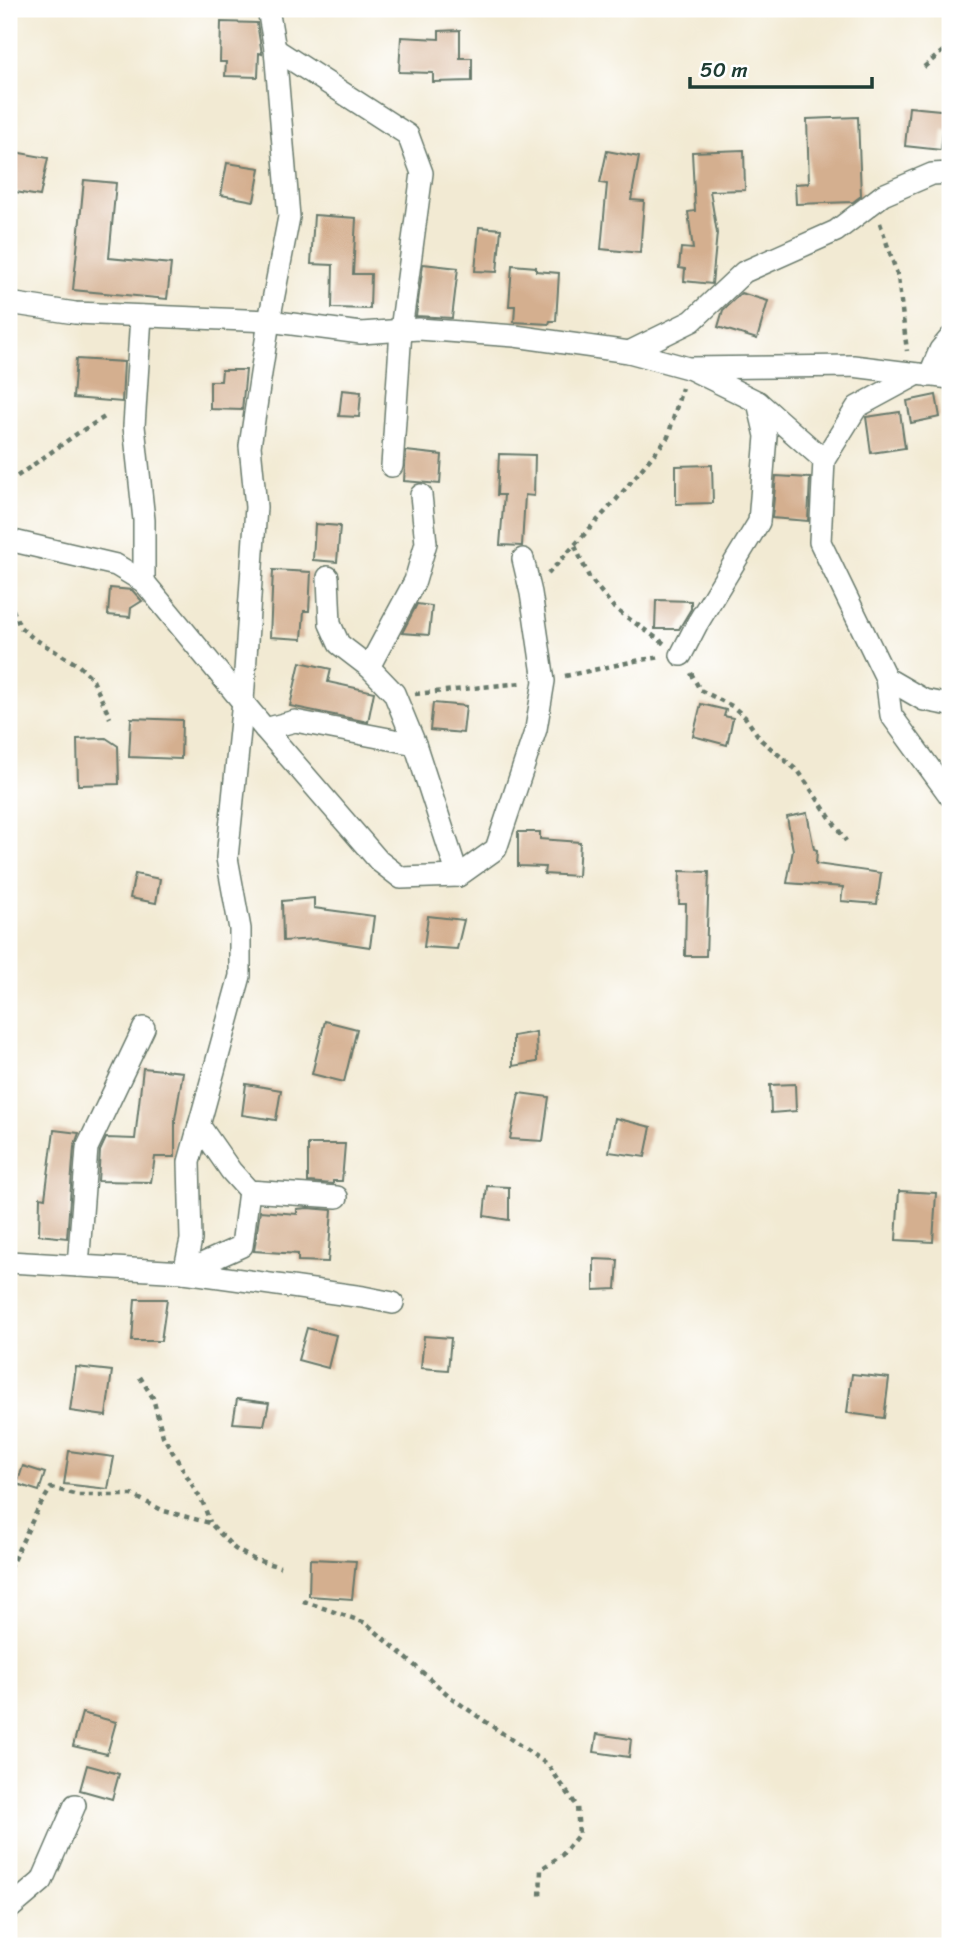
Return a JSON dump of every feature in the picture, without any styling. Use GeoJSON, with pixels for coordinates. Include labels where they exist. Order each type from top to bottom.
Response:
{"type":"FeatureCollection","features":[{"type":"Feature","properties":{"kind":"street"},"geometry":{"type":"LineString","coordinates":[[184,1272],[191,1240],[189,1162],[240,975],[240,929],[227,858],[243,701],[256,507],[250,446],[289,217],[275,49],[268,9]]}},
{"type":"Feature","properties":{"kind":"street"},"geometry":{"type":"LineString","coordinates":[[275,49],[408,135],[422,173],[401,330],[392,466]]}},
{"type":"Feature","properties":{"kind":"street"},"geometry":{"type":"LineString","coordinates":[[629,352],[692,321],[744,272],[836,231],[883,195],[932,174],[950,173]]}},
{"type":"Feature","properties":{"kind":"street"},"geometry":{"type":"LineString","coordinates":[[9,303],[75,313],[270,321],[360,333],[419,329],[515,336],[629,352],[688,368],[758,402],[824,460]]}},
{"type":"Feature","properties":{"kind":"street"},"geometry":{"type":"LineString","coordinates":[[141,316],[134,426],[144,520],[144,582]]}},
{"type":"Feature","properties":{"kind":"street"},"geometry":{"type":"LineString","coordinates":[[932,376],[940,350],[950,338]]}},
{"type":"Feature","properties":{"kind":"street"},"geometry":{"type":"LineString","coordinates":[[688,368],[853,366],[932,376]]}},
{"type":"Feature","properties":{"kind":"street"},"geometry":{"type":"LineString","coordinates":[[932,376],[857,407],[824,460],[820,542],[886,678],[891,715],[950,796]]}},
{"type":"Feature","properties":{"kind":"street"},"geometry":{"type":"LineString","coordinates":[[681,655],[759,522],[766,436],[758,402]]}},
{"type":"Feature","properties":{"kind":"street"},"geometry":{"type":"LineString","coordinates":[[369,667],[415,581],[426,543],[421,495]]}},
{"type":"Feature","properties":{"kind":"street"},"geometry":{"type":"LineString","coordinates":[[9,540],[116,565],[144,582],[379,862],[401,878],[458,876],[496,849],[536,729],[544,681],[531,593],[523,559]]}},
{"type":"Feature","properties":{"kind":"street"},"geometry":{"type":"LineString","coordinates":[[328,577],[330,624],[339,644],[369,667],[394,693],[415,744],[458,876]]}},
{"type":"Feature","properties":{"kind":"street"},"geometry":{"type":"LineString","coordinates":[[886,678],[924,700],[950,705]]}},
{"type":"Feature","properties":{"kind":"street"},"geometry":{"type":"LineString","coordinates":[[265,729],[295,721],[415,744]]}},
{"type":"Feature","properties":{"kind":"street"},"geometry":{"type":"LineString","coordinates":[[78,1266],[87,1147],[144,1028]]}},
{"type":"Feature","properties":{"kind":"street"},"geometry":{"type":"LineString","coordinates":[[199,1125],[231,1171],[249,1191],[338,1197]]}},
{"type":"Feature","properties":{"kind":"street"},"geometry":{"type":"LineString","coordinates":[[184,1272],[242,1246],[249,1191]]}},
{"type":"Feature","properties":{"kind":"street"},"geometry":{"type":"LineString","coordinates":[[9,1262],[184,1272],[393,1303]]}},
{"type":"Feature","properties":{"kind":"street"},"geometry":{"type":"LineString","coordinates":[[9,1909],[42,1881],[75,1805]]}},
{"type":"Feature","properties":{"kind":"path"},"geometry":{"type":"LineString","coordinates":[[924,67],[950,45]]}},
{"type":"Feature","properties":{"kind":"path"},"geometry":{"type":"LineString","coordinates":[[873,203],[898,277],[908,356],[932,376]]}},
{"type":"Feature","properties":{"kind":"path"},"geometry":{"type":"LineString","coordinates":[[531,593],[616,500],[668,437],[688,368]]}},
{"type":"Feature","properties":{"kind":"path"},"geometry":{"type":"LineString","coordinates":[[9,482],[108,415]]}},
{"type":"Feature","properties":{"kind":"path"},"geometry":{"type":"LineString","coordinates":[[575,545],[589,577],[615,609],[681,655],[700,690],[732,706],[745,717],[761,740],[799,772],[846,841]]}},
{"type":"Feature","properties":{"kind":"path"},"geometry":{"type":"LineString","coordinates":[[9,600],[20,627],[33,638],[71,660],[92,678],[110,719]]}},
{"type":"Feature","properties":{"kind":"path"},"geometry":{"type":"LineString","coordinates":[[394,693],[416,694],[544,681],[640,660],[681,655]]}},
{"type":"Feature","properties":{"kind":"path"},"geometry":{"type":"LineString","coordinates":[[139,1377],[153,1398],[163,1436],[203,1503],[210,1523],[235,1549],[253,1559],[280,1567]]}},
{"type":"Feature","properties":{"kind":"path"},"geometry":{"type":"LineString","coordinates":[[9,1569],[38,1508],[51,1488],[78,1495],[132,1495],[164,1511],[210,1523]]}},
{"type":"Feature","properties":{"kind":"path"},"geometry":{"type":"LineString","coordinates":[[303,1601],[366,1623],[453,1699],[548,1765],[577,1806],[579,1833],[562,1855],[541,1869],[540,1899]]}},
{"type":"Feature","properties":{"kind":"building"},"geometry":{"type":"Polygon","coordinates":[[[221,22],[257,23],[262,54],[259,53],[258,77],[225,76],[226,62],[220,62],[221,22]]]}},
{"type":"Feature","properties":{"kind":"building"},"geometry":{"type":"Polygon","coordinates":[[[460,30],[460,58],[472,58],[472,81],[433,82],[433,73],[399,72],[401,37],[439,39],[439,31],[460,30]]]}},
{"type":"Feature","properties":{"kind":"building"},"geometry":{"type":"Polygon","coordinates":[[[909,107],[950,111],[950,131],[943,130],[941,150],[905,146],[909,107]]]}},
{"type":"Feature","properties":{"kind":"building"},"geometry":{"type":"Polygon","coordinates":[[[858,117],[861,196],[853,202],[796,204],[795,184],[809,183],[807,119],[858,117]]]}},
{"type":"Feature","properties":{"kind":"building"},"geometry":{"type":"Polygon","coordinates":[[[744,150],[745,190],[710,191],[717,233],[712,284],[684,281],[685,269],[679,268],[681,248],[693,249],[688,212],[695,211],[692,152],[744,150]]]}},
{"type":"Feature","properties":{"kind":"building"},"geometry":{"type":"Polygon","coordinates":[[[9,151],[48,158],[40,196],[9,191],[9,151]]]}},
{"type":"Feature","properties":{"kind":"building"},"geometry":{"type":"Polygon","coordinates":[[[607,151],[639,157],[631,200],[644,201],[640,253],[601,249],[607,184],[600,183],[607,151]]]}},
{"type":"Feature","properties":{"kind":"building"},"geometry":{"type":"Polygon","coordinates":[[[227,163],[260,168],[254,201],[221,195],[227,163]]]}},
{"type":"Feature","properties":{"kind":"building"},"geometry":{"type":"Polygon","coordinates":[[[84,180],[116,183],[109,258],[171,264],[167,299],[73,290],[84,180]]]}},
{"type":"Feature","properties":{"kind":"building"},"geometry":{"type":"Polygon","coordinates":[[[314,215],[356,218],[353,274],[371,274],[370,309],[332,308],[333,265],[311,264],[314,215]]]}},
{"type":"Feature","properties":{"kind":"building"},"geometry":{"type":"Polygon","coordinates":[[[479,227],[501,229],[497,272],[475,271],[479,227]]]}},
{"type":"Feature","properties":{"kind":"building"},"geometry":{"type":"Polygon","coordinates":[[[423,264],[458,268],[452,318],[416,316],[423,264]]]}},
{"type":"Feature","properties":{"kind":"building"},"geometry":{"type":"Polygon","coordinates":[[[512,265],[559,273],[556,321],[550,321],[549,324],[514,322],[515,306],[509,306],[512,265]]]}},
{"type":"Feature","properties":{"kind":"building"},"geometry":{"type":"Polygon","coordinates":[[[741,293],[768,301],[757,339],[718,327],[723,310],[741,293]]]}},
{"type":"Feature","properties":{"kind":"building"},"geometry":{"type":"Polygon","coordinates":[[[76,359],[124,362],[122,402],[73,398],[76,359]]]}},
{"type":"Feature","properties":{"kind":"building"},"geometry":{"type":"Polygon","coordinates":[[[222,370],[246,370],[242,410],[210,409],[210,381],[221,381],[222,370]]]}},
{"type":"Feature","properties":{"kind":"building"},"geometry":{"type":"Polygon","coordinates":[[[342,390],[361,392],[359,417],[339,416],[342,390]]]}},
{"type":"Feature","properties":{"kind":"building"},"geometry":{"type":"Polygon","coordinates":[[[936,395],[940,417],[911,423],[907,401],[936,395]]]}},
{"type":"Feature","properties":{"kind":"building"},"geometry":{"type":"Polygon","coordinates":[[[900,412],[905,448],[871,453],[866,417],[900,412]]]}},
{"type":"Feature","properties":{"kind":"building"},"geometry":{"type":"Polygon","coordinates":[[[406,451],[442,455],[440,484],[404,481],[406,451]]]}},
{"type":"Feature","properties":{"kind":"building"},"geometry":{"type":"Polygon","coordinates":[[[499,454],[535,455],[534,496],[525,495],[522,546],[500,545],[504,495],[497,495],[499,454]]]}},
{"type":"Feature","properties":{"kind":"building"},"geometry":{"type":"Polygon","coordinates":[[[712,465],[713,503],[676,504],[676,466],[712,465]]]}},
{"type":"Feature","properties":{"kind":"building"},"geometry":{"type":"Polygon","coordinates":[[[776,476],[810,478],[808,521],[772,518],[776,476]]]}},
{"type":"Feature","properties":{"kind":"building"},"geometry":{"type":"Polygon","coordinates":[[[315,524],[340,526],[337,562],[313,560],[315,524]]]}},
{"type":"Feature","properties":{"kind":"building"},"geometry":{"type":"Polygon","coordinates":[[[273,570],[311,572],[309,611],[304,611],[302,639],[270,637],[273,570]]]}},
{"type":"Feature","properties":{"kind":"building"},"geometry":{"type":"Polygon","coordinates":[[[110,588],[132,590],[142,601],[131,608],[130,617],[108,615],[110,588]]]}},
{"type":"Feature","properties":{"kind":"building"},"geometry":{"type":"Polygon","coordinates":[[[656,600],[691,601],[691,609],[679,629],[655,629],[656,600]]]}},
{"type":"Feature","properties":{"kind":"building"},"geometry":{"type":"Polygon","coordinates":[[[417,604],[432,606],[429,635],[402,633],[417,604]]]}},
{"type":"Feature","properties":{"kind":"building"},"geometry":{"type":"Polygon","coordinates":[[[300,662],[331,669],[328,682],[374,692],[368,722],[290,706],[300,662]]]}},
{"type":"Feature","properties":{"kind":"building"},"geometry":{"type":"Polygon","coordinates":[[[433,703],[466,706],[463,733],[430,730],[433,703]]]}},
{"type":"Feature","properties":{"kind":"building"},"geometry":{"type":"Polygon","coordinates":[[[701,704],[726,710],[724,716],[733,718],[727,745],[693,736],[701,704]]]}},
{"type":"Feature","properties":{"kind":"building"},"geometry":{"type":"Polygon","coordinates":[[[131,718],[182,720],[181,759],[129,757],[131,718]]]}},
{"type":"Feature","properties":{"kind":"building"},"geometry":{"type":"Polygon","coordinates":[[[106,738],[118,746],[119,784],[78,785],[77,739],[106,738]]]}},
{"type":"Feature","properties":{"kind":"building"},"geometry":{"type":"Polygon","coordinates":[[[807,813],[814,849],[817,850],[816,864],[881,873],[877,904],[841,901],[843,887],[787,883],[793,850],[787,817],[807,813]]]}},
{"type":"Feature","properties":{"kind":"building"},"geometry":{"type":"Polygon","coordinates":[[[518,832],[540,832],[540,839],[580,842],[578,876],[544,874],[545,867],[518,866],[518,832]]]}},
{"type":"Feature","properties":{"kind":"building"},"geometry":{"type":"Polygon","coordinates":[[[680,871],[709,872],[706,956],[685,956],[686,904],[679,904],[680,871]]]}},
{"type":"Feature","properties":{"kind":"building"},"geometry":{"type":"Polygon","coordinates":[[[135,874],[160,879],[156,903],[130,898],[135,874]]]}},
{"type":"Feature","properties":{"kind":"building"},"geometry":{"type":"Polygon","coordinates":[[[314,898],[314,908],[374,916],[370,947],[317,939],[283,941],[282,901],[314,898]]]}},
{"type":"Feature","properties":{"kind":"building"},"geometry":{"type":"Polygon","coordinates":[[[428,916],[464,920],[457,949],[424,947],[428,916]]]}},
{"type":"Feature","properties":{"kind":"building"},"geometry":{"type":"Polygon","coordinates":[[[325,1021],[357,1029],[344,1082],[312,1074],[325,1021]]]}},
{"type":"Feature","properties":{"kind":"building"},"geometry":{"type":"Polygon","coordinates":[[[536,1032],[537,1062],[513,1066],[513,1036],[536,1032]]]}},
{"type":"Feature","properties":{"kind":"building"},"geometry":{"type":"Polygon","coordinates":[[[143,1068],[183,1072],[175,1119],[175,1157],[155,1157],[151,1182],[98,1181],[100,1151],[106,1138],[135,1139],[143,1068]]]}},
{"type":"Feature","properties":{"kind":"building"},"geometry":{"type":"Polygon","coordinates":[[[246,1084],[281,1090],[276,1120],[242,1115],[246,1084]]]}},
{"type":"Feature","properties":{"kind":"building"},"geometry":{"type":"Polygon","coordinates":[[[795,1084],[796,1111],[771,1113],[770,1085],[795,1084]]]}},
{"type":"Feature","properties":{"kind":"building"},"geometry":{"type":"Polygon","coordinates":[[[519,1093],[549,1097],[543,1141],[510,1139],[519,1093]]]}},
{"type":"Feature","properties":{"kind":"building"},"geometry":{"type":"Polygon","coordinates":[[[615,1118],[651,1127],[645,1157],[609,1152],[615,1118]]]}},
{"type":"Feature","properties":{"kind":"building"},"geometry":{"type":"Polygon","coordinates":[[[54,1130],[79,1133],[74,1147],[67,1238],[39,1235],[40,1197],[45,1198],[54,1130]]]}},
{"type":"Feature","properties":{"kind":"building"},"geometry":{"type":"Polygon","coordinates":[[[308,1144],[345,1144],[342,1181],[333,1181],[333,1184],[308,1182],[308,1144]]]}},
{"type":"Feature","properties":{"kind":"building"},"geometry":{"type":"Polygon","coordinates":[[[487,1186],[509,1187],[509,1220],[484,1216],[487,1186]]]}},
{"type":"Feature","properties":{"kind":"building"},"geometry":{"type":"Polygon","coordinates":[[[899,1191],[936,1193],[933,1242],[896,1240],[899,1191]]]}},
{"type":"Feature","properties":{"kind":"building"},"geometry":{"type":"Polygon","coordinates":[[[297,1209],[332,1210],[328,1262],[298,1261],[298,1254],[254,1251],[260,1211],[297,1214],[297,1209]]]}},
{"type":"Feature","properties":{"kind":"building"},"geometry":{"type":"Polygon","coordinates":[[[594,1259],[618,1260],[616,1289],[594,1290],[594,1259]]]}},
{"type":"Feature","properties":{"kind":"building"},"geometry":{"type":"Polygon","coordinates":[[[135,1299],[167,1299],[161,1341],[132,1341],[135,1299]]]}},
{"type":"Feature","properties":{"kind":"building"},"geometry":{"type":"Polygon","coordinates":[[[307,1328],[336,1335],[328,1368],[298,1360],[307,1328]]]}},
{"type":"Feature","properties":{"kind":"building"},"geometry":{"type":"Polygon","coordinates":[[[424,1336],[451,1338],[448,1370],[421,1368],[424,1336]]]}},
{"type":"Feature","properties":{"kind":"building"},"geometry":{"type":"Polygon","coordinates":[[[76,1367],[112,1371],[106,1416],[70,1411],[76,1367]]]}},
{"type":"Feature","properties":{"kind":"building"},"geometry":{"type":"Polygon","coordinates":[[[852,1374],[889,1378],[884,1418],[847,1413],[852,1374]]]}},
{"type":"Feature","properties":{"kind":"building"},"geometry":{"type":"Polygon","coordinates":[[[237,1399],[269,1403],[264,1425],[233,1423],[237,1399]]]}},
{"type":"Feature","properties":{"kind":"building"},"geometry":{"type":"Polygon","coordinates":[[[69,1451],[114,1457],[108,1489],[64,1484],[69,1451]]]}},
{"type":"Feature","properties":{"kind":"building"},"geometry":{"type":"Polygon","coordinates":[[[23,1466],[45,1473],[39,1491],[17,1484],[23,1466]]]}},
{"type":"Feature","properties":{"kind":"building"},"geometry":{"type":"Polygon","coordinates":[[[310,1559],[356,1561],[352,1599],[309,1596],[310,1559]]]}},
{"type":"Feature","properties":{"kind":"building"},"geometry":{"type":"Polygon","coordinates":[[[82,1713],[116,1722],[107,1754],[73,1746],[82,1713]]]}},
{"type":"Feature","properties":{"kind":"building"},"geometry":{"type":"Polygon","coordinates":[[[597,1734],[631,1739],[629,1757],[594,1752],[597,1734]]]}},
{"type":"Feature","properties":{"kind":"building"},"geometry":{"type":"Polygon","coordinates":[[[87,1765],[119,1774],[112,1799],[80,1790],[87,1765]]]}}]}
